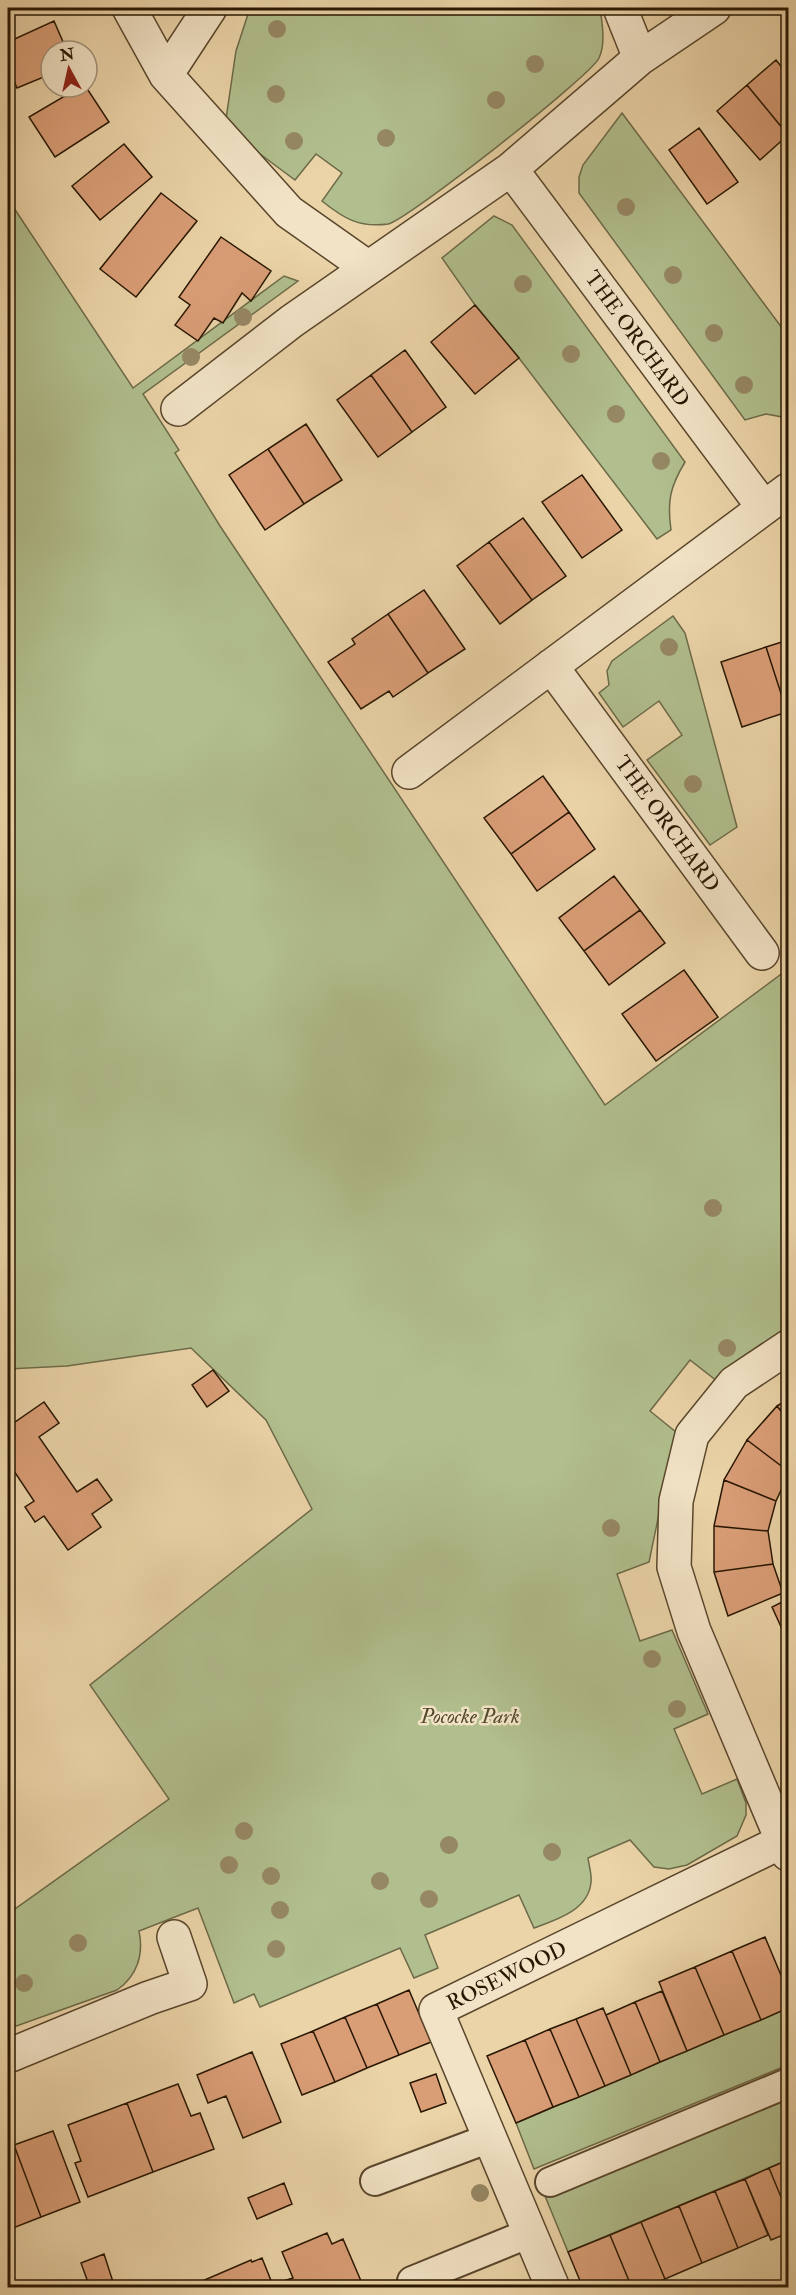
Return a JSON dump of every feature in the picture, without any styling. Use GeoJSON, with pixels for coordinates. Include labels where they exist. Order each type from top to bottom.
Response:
{"type":"FeatureCollection","features":[{"type":"Feature","properties":{"kind":"street"},"geometry":{"type":"LineString","coordinates":[[129,8],[166,75],[289,212],[367,267]]}},
{"type":"Feature","properties":{"kind":"street"},"geometry":{"type":"LineString","coordinates":[[166,75],[210,8]]}},
{"type":"Feature","properties":{"kind":"street"},"geometry":{"type":"LineString","coordinates":[[620,8],[640,58]]}},
{"type":"Feature","properties":{"kind":"street"},"geometry":{"type":"LineString","coordinates":[[178,409],[292,321],[511,169],[640,58],[714,8]]}},
{"type":"Feature","properties":{"kind":"street","name":"THE ORCHARD"},"geometry":{"type":"LineString","coordinates":[[409,772],[776,499],[511,169]]}},
{"type":"Feature","properties":{"kind":"street","name":"THE ORCHARD"},"geometry":{"type":"LineString","coordinates":[[551,666],[762,953]]}},
{"type":"Feature","properties":{"kind":"street","name":"ROSEWOOD"},"geometry":{"type":"LineString","coordinates":[[553,2288],[436,2010],[786,1847],[694,1631],[674,1567],[676,1500],[692,1435],[734,1383],[789,1347]]}},
{"type":"Feature","properties":{"kind":"street"},"geometry":{"type":"LineString","coordinates":[[8,2056],[149,1998],[190,1984],[174,1936]]}},
{"type":"Feature","properties":{"kind":"lane"},"geometry":{"type":"LineString","coordinates":[[550,2182],[789,2083]]}},
{"type":"Feature","properties":{"kind":"lane"},"geometry":{"type":"LineString","coordinates":[[375,2181],[490,2138]]}},
{"type":"Feature","properties":{"kind":"lane"},"geometry":{"type":"LineString","coordinates":[[412,2281],[530,2233]]}},
{"type":"Feature","properties":{"kind":"green space"},"geometry":{"type":"Polygon","coordinates":[[[250,8],[600,8],[602,46],[599,58],[588,70],[533,118],[461,175],[402,217],[388,224],[368,224],[344,217],[322,201],[342,173],[316,154],[295,180],[256,151],[226,119],[236,51],[250,8]]]}},
{"type":"Feature","properties":{"kind":"green space"},"geometry":{"type":"Polygon","coordinates":[[[622,113],[788,336],[788,418],[766,414],[745,420],[579,193],[579,177],[583,165],[622,113]]]}},
{"type":"Feature","properties":{"kind":"green space","name":"Pococke Park"},"geometry":{"type":"Polygon","coordinates":[[[8,199],[133,388],[284,276],[298,281],[143,394],[179,450],[175,453],[220,526],[605,1105],[788,969],[788,1336],[717,1381],[690,1360],[650,1411],[676,1432],[649,1562],[617,1574],[640,1641],[672,1630],[708,1714],[674,1729],[702,1794],[737,1779],[746,1803],[746,1815],[737,1836],[687,1865],[669,1869],[654,1867],[630,1840],[588,1858],[591,1879],[589,1892],[578,1907],[570,1913],[534,1928],[519,1895],[425,1935],[438,1968],[414,1978],[400,1948],[260,2007],[254,1994],[234,2003],[198,1908],[139,1931],[140,1957],[130,1978],[117,1990],[8,2029],[8,1914],[169,1799],[90,1685],[312,1509],[266,1420],[191,1348],[67,1366],[8,1369],[8,199]]]}},
{"type":"Feature","properties":{"kind":"green space"},"geometry":{"type":"Polygon","coordinates":[[[494,216],[512,225],[685,462],[671,494],[669,511],[671,530],[657,539],[519,358],[475,305],[442,258],[494,216]]]}},
{"type":"Feature","properties":{"kind":"green space"},"geometry":{"type":"Polygon","coordinates":[[[673,616],[685,633],[737,827],[710,845],[647,760],[682,735],[659,701],[623,727],[599,693],[609,685],[607,671],[612,661],[673,616]]]}},
{"type":"Feature","properties":{"kind":"green space"},"geometry":{"type":"Polygon","coordinates":[[[788,2008],[788,2065],[534,2169],[516,2123],[788,2008]]]}},
{"type":"Feature","properties":{"kind":"green space"},"geometry":{"type":"Polygon","coordinates":[[[788,2095],[788,2160],[568,2252],[545,2196],[788,2095]]]}},
{"type":"Feature","properties":{"kind":"building"},"geometry":{"type":"Polygon","coordinates":[[[54,21],[62,39],[39,39],[39,79],[17,88],[8,67],[8,42],[54,21]]]}},
{"type":"Feature","properties":{"kind":"building"},"geometry":{"type":"Polygon","coordinates":[[[776,60],[788,75],[788,135],[747,85],[776,60]]]}},
{"type":"Feature","properties":{"kind":"building"},"geometry":{"type":"Polygon","coordinates":[[[747,85],[788,135],[760,160],[717,111],[747,85]]]}},
{"type":"Feature","properties":{"kind":"building"},"geometry":{"type":"Polygon","coordinates":[[[60,99],[94,99],[109,122],[55,157],[29,117],[60,99]]]}},
{"type":"Feature","properties":{"kind":"building"},"geometry":{"type":"Polygon","coordinates":[[[699,128],[738,182],[707,204],[669,150],[699,128]]]}},
{"type":"Feature","properties":{"kind":"building"},"geometry":{"type":"Polygon","coordinates":[[[124,144],[152,177],[100,220],[72,186],[124,144]]]}},
{"type":"Feature","properties":{"kind":"building"},"geometry":{"type":"Polygon","coordinates":[[[161,193],[197,221],[136,297],[100,269],[161,193]]]}},
{"type":"Feature","properties":{"kind":"building"},"geometry":{"type":"Polygon","coordinates":[[[221,237],[271,271],[251,301],[242,293],[223,323],[214,318],[198,341],[175,325],[190,305],[179,297],[221,237]]]}},
{"type":"Feature","properties":{"kind":"building"},"geometry":{"type":"Polygon","coordinates":[[[475,305],[519,358],[475,394],[431,342],[475,305]]]}},
{"type":"Feature","properties":{"kind":"building"},"geometry":{"type":"Polygon","coordinates":[[[405,350],[446,407],[412,432],[371,375],[405,350]]]}},
{"type":"Feature","properties":{"kind":"building"},"geometry":{"type":"Polygon","coordinates":[[[371,375],[412,432],[378,457],[337,400],[371,375]]]}},
{"type":"Feature","properties":{"kind":"building"},"geometry":{"type":"Polygon","coordinates":[[[306,424],[342,480],[304,504],[268,449],[306,424]]]}},
{"type":"Feature","properties":{"kind":"building"},"geometry":{"type":"Polygon","coordinates":[[[268,449],[304,504],[265,530],[229,475],[268,449]]]}},
{"type":"Feature","properties":{"kind":"building"},"geometry":{"type":"Polygon","coordinates":[[[582,475],[622,530],[582,558],[542,502],[582,475]]]}},
{"type":"Feature","properties":{"kind":"building"},"geometry":{"type":"Polygon","coordinates":[[[523,518],[566,576],[532,600],[489,542],[523,518]]]}},
{"type":"Feature","properties":{"kind":"building"},"geometry":{"type":"Polygon","coordinates":[[[489,542],[532,600],[500,624],[457,566],[489,542]]]}},
{"type":"Feature","properties":{"kind":"building"},"geometry":{"type":"Polygon","coordinates":[[[424,590],[465,649],[428,673],[388,614],[424,590]]]}},
{"type":"Feature","properties":{"kind":"building"},"geometry":{"type":"Polygon","coordinates":[[[388,614],[428,673],[393,697],[389,691],[361,709],[328,662],[355,644],[352,639],[388,614]]]}},
{"type":"Feature","properties":{"kind":"building"},"geometry":{"type":"Polygon","coordinates":[[[788,640],[788,712],[787,712],[766,647],[788,640]]]}},
{"type":"Feature","properties":{"kind":"building"},"geometry":{"type":"Polygon","coordinates":[[[766,647],[787,712],[742,727],[721,662],[766,647]]]}},
{"type":"Feature","properties":{"kind":"building"},"geometry":{"type":"Polygon","coordinates":[[[543,776],[569,812],[511,854],[484,818],[543,776]]]}},
{"type":"Feature","properties":{"kind":"building"},"geometry":{"type":"Polygon","coordinates":[[[569,812],[595,849],[537,891],[511,854],[569,812]]]}},
{"type":"Feature","properties":{"kind":"building"},"geometry":{"type":"Polygon","coordinates":[[[614,876],[640,910],[584,951],[559,918],[614,876]]]}},
{"type":"Feature","properties":{"kind":"building"},"geometry":{"type":"Polygon","coordinates":[[[640,910],[665,943],[609,985],[584,951],[640,910]]]}},
{"type":"Feature","properties":{"kind":"building"},"geometry":{"type":"Polygon","coordinates":[[[684,970],[718,1017],[656,1061],[622,1014],[684,970]]]}},
{"type":"Feature","properties":{"kind":"building"},"geometry":{"type":"Polygon","coordinates":[[[213,1370],[229,1391],[207,1407],[192,1385],[213,1370]]]}},
{"type":"Feature","properties":{"kind":"building"},"geometry":{"type":"Polygon","coordinates":[[[788,1399],[788,1420],[777,1406],[788,1399]]]}},
{"type":"Feature","properties":{"kind":"building"},"geometry":{"type":"Polygon","coordinates":[[[44,1402],[59,1423],[39,1437],[77,1492],[97,1479],[112,1500],[92,1514],[101,1527],[68,1550],[44,1516],[35,1522],[25,1507],[34,1501],[8,1462],[8,1427],[44,1402]]]}},
{"type":"Feature","properties":{"kind":"building"},"geometry":{"type":"Polygon","coordinates":[[[777,1406],[788,1420],[788,1471],[747,1440],[777,1406]]]}},
{"type":"Feature","properties":{"kind":"building"},"geometry":{"type":"Polygon","coordinates":[[[747,1440],[788,1471],[776,1501],[724,1480],[747,1440]]]}},
{"type":"Feature","properties":{"kind":"building"},"geometry":{"type":"Polygon","coordinates":[[[724,1480],[776,1501],[768,1531],[714,1526],[724,1480]]]}},
{"type":"Feature","properties":{"kind":"building"},"geometry":{"type":"Polygon","coordinates":[[[714,1526],[768,1531],[773,1564],[714,1572],[714,1526]]]}},
{"type":"Feature","properties":{"kind":"building"},"geometry":{"type":"Polygon","coordinates":[[[773,1564],[783,1593],[728,1616],[714,1572],[773,1564]]]}},
{"type":"Feature","properties":{"kind":"building"},"geometry":{"type":"Polygon","coordinates":[[[788,1599],[788,1642],[772,1607],[788,1599]]]}},
{"type":"Feature","properties":{"kind":"building"},"geometry":{"type":"Polygon","coordinates":[[[765,1937],[788,1992],[788,2008],[761,2020],[732,1951],[765,1937]]]}},
{"type":"Feature","properties":{"kind":"building"},"geometry":{"type":"Polygon","coordinates":[[[732,1951],[761,2020],[724,2035],[695,1967],[732,1951]]]}},
{"type":"Feature","properties":{"kind":"building"},"geometry":{"type":"Polygon","coordinates":[[[695,1967],[724,2035],[687,2051],[659,1982],[695,1967]]]}},
{"type":"Feature","properties":{"kind":"building"},"geometry":{"type":"Polygon","coordinates":[[[409,1990],[431,2042],[399,2055],[377,2004],[409,1990]]]}},
{"type":"Feature","properties":{"kind":"building"},"geometry":{"type":"Polygon","coordinates":[[[662,1991],[687,2051],[660,2062],[635,2002],[662,1991]]]}},
{"type":"Feature","properties":{"kind":"building"},"geometry":{"type":"Polygon","coordinates":[[[635,2002],[660,2062],[631,2075],[606,2015],[635,2002]]]}},
{"type":"Feature","properties":{"kind":"building"},"geometry":{"type":"Polygon","coordinates":[[[377,2004],[399,2055],[367,2068],[345,2017],[377,2004]]]}},
{"type":"Feature","properties":{"kind":"building"},"geometry":{"type":"Polygon","coordinates":[[[603,2008],[631,2075],[605,2086],[576,2019],[603,2008]]]}},
{"type":"Feature","properties":{"kind":"building"},"geometry":{"type":"Polygon","coordinates":[[[345,2017],[367,2068],[335,2082],[313,2031],[345,2017]]]}},
{"type":"Feature","properties":{"kind":"building"},"geometry":{"type":"Polygon","coordinates":[[[576,2019],[605,2086],[579,2097],[550,2029],[576,2019]]]}},
{"type":"Feature","properties":{"kind":"building"},"geometry":{"type":"Polygon","coordinates":[[[550,2029],[579,2097],[553,2107],[525,2040],[550,2029]]]}},
{"type":"Feature","properties":{"kind":"building"},"geometry":{"type":"Polygon","coordinates":[[[313,2031],[335,2082],[302,2095],[281,2044],[313,2031]]]}},
{"type":"Feature","properties":{"kind":"building"},"geometry":{"type":"Polygon","coordinates":[[[525,2040],[553,2107],[516,2123],[487,2056],[525,2040]]]}},
{"type":"Feature","properties":{"kind":"building"},"geometry":{"type":"Polygon","coordinates":[[[252,2052],[281,2122],[243,2138],[226,2096],[208,2103],[197,2075],[252,2052]]]}},
{"type":"Feature","properties":{"kind":"building"},"geometry":{"type":"Polygon","coordinates":[[[436,2074],[446,2103],[421,2112],[410,2083],[436,2074]]]}},
{"type":"Feature","properties":{"kind":"building"},"geometry":{"type":"Polygon","coordinates":[[[178,2084],[191,2116],[200,2113],[214,2149],[153,2172],[127,2103],[178,2084]]]}},
{"type":"Feature","properties":{"kind":"building"},"geometry":{"type":"Polygon","coordinates":[[[127,2103],[153,2172],[88,2197],[75,2163],[81,2161],[68,2125],[127,2103]]]}},
{"type":"Feature","properties":{"kind":"building"},"geometry":{"type":"Polygon","coordinates":[[[53,2131],[80,2202],[41,2217],[14,2145],[53,2131]]]}},
{"type":"Feature","properties":{"kind":"building"},"geometry":{"type":"Polygon","coordinates":[[[14,2145],[41,2217],[8,2230],[8,2147],[14,2145]]]}},
{"type":"Feature","properties":{"kind":"building"},"geometry":{"type":"Polygon","coordinates":[[[788,2160],[788,2214],[769,2168],[788,2160]]]}},
{"type":"Feature","properties":{"kind":"building"},"geometry":{"type":"Polygon","coordinates":[[[769,2168],[788,2214],[788,2233],[771,2240],[745,2179],[769,2168]]]}},
{"type":"Feature","properties":{"kind":"building"},"geometry":{"type":"Polygon","coordinates":[[[745,2179],[768,2235],[738,2248],[715,2191],[745,2179]]]}},
{"type":"Feature","properties":{"kind":"building"},"geometry":{"type":"Polygon","coordinates":[[[284,2183],[292,2204],[257,2219],[248,2198],[284,2183]]]}},
{"type":"Feature","properties":{"kind":"building"},"geometry":{"type":"Polygon","coordinates":[[[715,2191],[738,2248],[702,2263],[679,2206],[715,2191]]]}},
{"type":"Feature","properties":{"kind":"building"},"geometry":{"type":"Polygon","coordinates":[[[679,2206],[702,2263],[665,2279],[641,2222],[679,2206]]]}},
{"type":"Feature","properties":{"kind":"building"},"geometry":{"type":"Polygon","coordinates":[[[641,2222],[665,2279],[644,2288],[632,2288],[610,2235],[641,2222]]]}},
{"type":"Feature","properties":{"kind":"building"},"geometry":{"type":"Polygon","coordinates":[[[327,2233],[332,2244],[343,2239],[364,2288],[285,2288],[283,2281],[293,2278],[282,2252],[327,2233]]]}},
{"type":"Feature","properties":{"kind":"building"},"geometry":{"type":"Polygon","coordinates":[[[610,2235],[632,2288],[583,2288],[568,2252],[610,2235]]]}},
{"type":"Feature","properties":{"kind":"building"},"geometry":{"type":"Polygon","coordinates":[[[104,2254],[114,2285],[106,2288],[90,2288],[81,2263],[104,2254]]]}},
{"type":"Feature","properties":{"kind":"building"},"geometry":{"type":"Polygon","coordinates":[[[262,2258],[274,2288],[202,2288],[200,2282],[251,2260],[252,2262],[262,2258]]]}}]}
